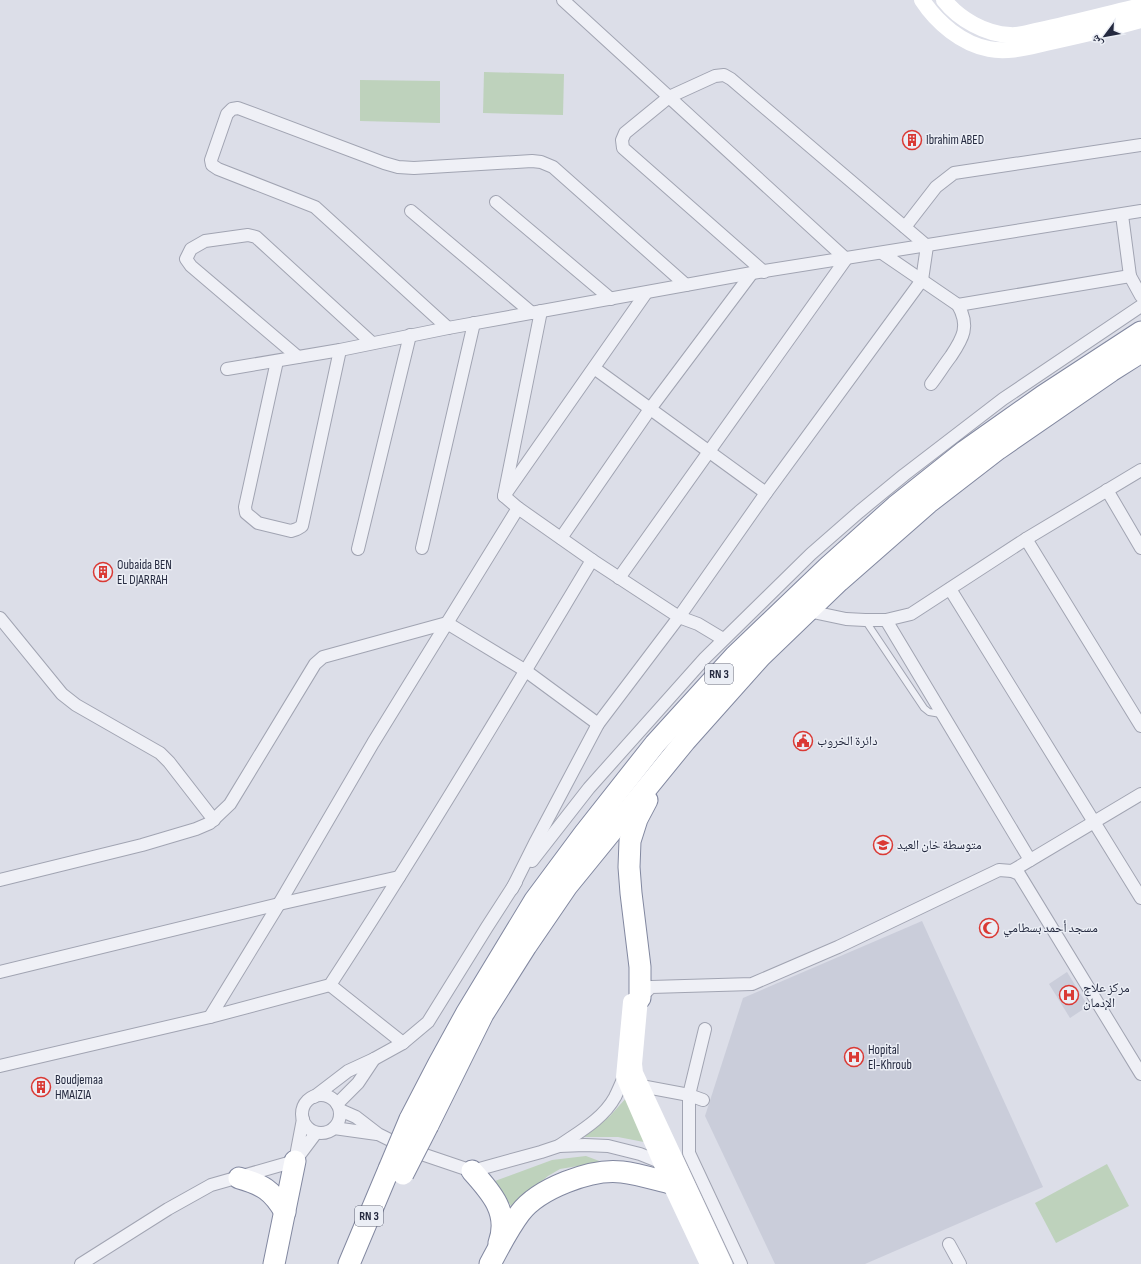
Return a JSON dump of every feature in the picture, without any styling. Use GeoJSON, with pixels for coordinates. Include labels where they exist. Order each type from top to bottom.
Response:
{"type":"FeatureCollection","features":[{"type":"Feature","properties":{"kind":"highway","name":"RN 3"},"geometry":{"type":"LineString","coordinates":[[419,1122],[438,1065],[466,1014],[535,900],[584,834],[655,744],[735,656],[828,567],[896,506],[960,455],[1043,396],[1141,332]]}},
{"type":"Feature","properties":{"kind":"highway","name":"RN 3"},"geometry":{"type":"LineString","coordinates":[[349,1264],[419,1122],[483,1014],[526,946],[567,886],[685,741],[760,657],[839,581],[928,502],[998,449],[1141,352]]}},
{"type":"Feature","properties":{"kind":"highway"},"geometry":{"type":"LineString","coordinates":[[646,992],[640,967],[631,893],[629,867],[630,840],[637,819],[665,765]]}},
{"type":"Feature","properties":{"kind":"highway"},"geometry":{"type":"LineString","coordinates":[[274,1264],[295,1161]]}},
{"type":"Feature","properties":{"kind":"highway","name":"RN 3"},"geometry":{"type":"LineString","coordinates":[[363,1264],[396,1171]]}},
{"type":"Feature","properties":{"kind":"highway"},"geometry":{"type":"LineString","coordinates":[[472,1171],[496,1202],[502,1218],[503,1228],[491,1262]]}},
{"type":"Feature","properties":{"kind":"highway"},"geometry":{"type":"LineString","coordinates":[[491,1262],[520,1212],[551,1189],[571,1180],[592,1174],[614,1172],[636,1175],[670,1183]]}},
{"type":"Feature","properties":{"kind":"highway"},"geometry":{"type":"LineString","coordinates":[[239,1178],[260,1185],[272,1193],[285,1212]]}},
{"type":"Feature","properties":{"kind":"main road"},"geometry":{"type":"LineString","coordinates":[[922,0],[941,22],[958,36],[990,49],[1014,50],[1093,33],[1141,20]]}},
{"type":"Feature","properties":{"kind":"main road"},"geometry":{"type":"LineString","coordinates":[[944,0],[951,9],[975,25],[990,32],[1011,35],[1062,26],[1141,6]]}},
{"type":"Feature","properties":{"kind":"main road"},"geometry":{"type":"LineString","coordinates":[[646,992],[634,1064],[635,1074],[631,1084],[668,1161],[724,1264]]}},
{"type":"Feature","properties":{"kind":"main road"},"geometry":{"type":"LineString","coordinates":[[668,1161],[670,1183],[708,1264]]}},
{"type":"Feature","properties":{"kind":"street"},"geometry":{"type":"LineString","coordinates":[[563,0],[846,259]]}},
{"type":"Feature","properties":{"kind":"street"},"geometry":{"type":"LineString","coordinates":[[764,272],[624,148],[622,140],[625,133],[669,98],[715,76],[724,76],[730,79],[926,246]]}},
{"type":"Feature","properties":{"kind":"street"},"geometry":{"type":"LineString","coordinates":[[448,328],[315,207],[218,169],[212,165],[211,160],[227,114],[232,109],[238,108],[398,167],[414,168],[532,161],[541,162],[553,167],[686,285]]}},
{"type":"Feature","properties":{"kind":"street"},"geometry":{"type":"LineString","coordinates":[[905,227],[936,187],[954,173],[1141,144]]}},
{"type":"Feature","properties":{"kind":"street"},"geometry":{"type":"LineString","coordinates":[[496,202],[611,299]]}},
{"type":"Feature","properties":{"kind":"street"},"geometry":{"type":"LineString","coordinates":[[412,211],[537,312]]}},
{"type":"Feature","properties":{"kind":"street"},"geometry":{"type":"LineString","coordinates":[[227,369],[340,350],[410,335],[686,285],[1141,211]]}},
{"type":"Feature","properties":{"kind":"street"},"geometry":{"type":"LineString","coordinates":[[1122,215],[1130,276],[1141,296]]}},
{"type":"Feature","properties":{"kind":"street"},"geometry":{"type":"LineString","coordinates":[[298,357],[191,266],[186,260],[191,249],[205,241],[248,234],[256,237],[372,343]]}},
{"type":"Feature","properties":{"kind":"street"},"geometry":{"type":"LineString","coordinates":[[512,889],[598,724],[679,617],[766,493],[922,280],[926,246]]}},
{"type":"Feature","properties":{"kind":"street"},"geometry":{"type":"LineString","coordinates":[[882,253],[958,305],[963,313],[965,330],[961,340],[931,384]]}},
{"type":"Feature","properties":{"kind":"street"},"geometry":{"type":"LineString","coordinates":[[619,578],[846,259]]}},
{"type":"Feature","properties":{"kind":"street"},"geometry":{"type":"LineString","coordinates":[[561,538],[650,408],[752,274]]}},
{"type":"Feature","properties":{"kind":"street"},"geometry":{"type":"LineString","coordinates":[[958,305],[1130,276]]}},
{"type":"Feature","properties":{"kind":"street"},"geometry":{"type":"LineString","coordinates":[[504,496],[646,292]]}},
{"type":"Feature","properties":{"kind":"street"},"geometry":{"type":"LineString","coordinates":[[314,1097],[348,1071],[403,1043],[428,1022],[512,889],[537,854],[589,788],[700,663],[811,554],[904,475],[1003,399],[1141,306]]}},
{"type":"Feature","properties":{"kind":"street"},"geometry":{"type":"LineString","coordinates":[[504,496],[537,312]]}},
{"type":"Feature","properties":{"kind":"street"},"geometry":{"type":"LineString","coordinates":[[422,548],[474,323]]}},
{"type":"Feature","properties":{"kind":"street"},"geometry":{"type":"LineString","coordinates":[[358,549],[410,335]]}},
{"type":"Feature","properties":{"kind":"street"},"geometry":{"type":"LineString","coordinates":[[277,360],[245,507],[246,513],[258,523],[291,531],[302,526],[340,350]]}},
{"type":"Feature","properties":{"kind":"street"},"geometry":{"type":"LineString","coordinates":[[594,368],[766,493]]}},
{"type":"Feature","properties":{"kind":"street"},"geometry":{"type":"LineString","coordinates":[[808,611],[846,619],[865,620],[886,620],[911,614],[1026,539],[1141,470]]}},
{"type":"Feature","properties":{"kind":"street"},"geometry":{"type":"LineString","coordinates":[[1107,490],[1141,548]]}},
{"type":"Feature","properties":{"kind":"street"},"geometry":{"type":"LineString","coordinates":[[504,496],[518,508],[619,578],[679,617],[698,624],[723,639]]}},
{"type":"Feature","properties":{"kind":"street"},"geometry":{"type":"LineString","coordinates":[[210,1017],[377,736],[518,508]]}},
{"type":"Feature","properties":{"kind":"street"},"geometry":{"type":"LineString","coordinates":[[1026,539],[1141,726]]}},
{"type":"Feature","properties":{"kind":"street"},"geometry":{"type":"LineString","coordinates":[[0,1066],[210,1017],[330,985],[399,878],[592,560]]}},
{"type":"Feature","properties":{"kind":"street"},"geometry":{"type":"LineString","coordinates":[[950,589],[1141,898]]}},
{"type":"Feature","properties":{"kind":"street"},"geometry":{"type":"LineString","coordinates":[[0,618],[62,694],[76,705],[160,753],[169,762],[214,820]]}},
{"type":"Feature","properties":{"kind":"street"},"geometry":{"type":"LineString","coordinates":[[886,620],[1030,860]]}},
{"type":"Feature","properties":{"kind":"street"},"geometry":{"type":"LineString","coordinates":[[0,880],[142,845],[196,829],[210,823],[230,804],[315,664],[323,657],[447,623],[526,671],[598,724]]}},
{"type":"Feature","properties":{"kind":"street"},"geometry":{"type":"LineString","coordinates":[[1012,871],[1141,794]]}},
{"type":"Feature","properties":{"kind":"street"},"geometry":{"type":"LineString","coordinates":[[646,992],[752,984],[838,947],[999,870],[1012,871],[1019,874],[1141,1074]]}},
{"type":"Feature","properties":{"kind":"street"},"geometry":{"type":"LineString","coordinates":[[0,972],[278,904],[399,878]]}},
{"type":"Feature","properties":{"kind":"street"},"geometry":{"type":"LineString","coordinates":[[330,985],[403,1043]]}},
{"type":"Feature","properties":{"kind":"street"},"geometry":{"type":"LineString","coordinates":[[705,1029],[689,1095],[689,1154],[742,1264]]}},
{"type":"Feature","properties":{"kind":"street"},"geometry":{"type":"LineString","coordinates":[[374,1059],[358,1083],[339,1107],[340,1116],[338,1123],[334,1128],[329,1132],[322,1133],[310,1130],[305,1125],[302,1112],[308,1100],[320,1095],[333,1099],[339,1107],[356,1117],[378,1134],[410,1150],[472,1171],[559,1146],[608,1146],[668,1161]]}},
{"type":"Feature","properties":{"kind":"street"},"geometry":{"type":"LineString","coordinates":[[559,1146],[584,1129],[604,1112],[615,1097],[631,1084],[689,1095],[703,1100]]}},
{"type":"Feature","properties":{"kind":"street"},"geometry":{"type":"LineString","coordinates":[[295,1161],[303,1119]]}},
{"type":"Feature","properties":{"kind":"street"},"geometry":{"type":"LineString","coordinates":[[334,1128],[378,1134]]}},
{"type":"Feature","properties":{"kind":"street"},"geometry":{"type":"LineString","coordinates":[[81,1264],[174,1205],[212,1186],[295,1161],[316,1132]]}},
{"type":"Feature","properties":{"kind":"street"},"geometry":{"type":"LineString","coordinates":[[949,1244],[960,1264]]}},
{"type":"Feature","properties":{"kind":"lane"},"geometry":{"type":"LineString","coordinates":[[865,620],[924,708],[929,712],[942,714]]}},
{"type":"Feature","properties":{"kind":"shaded area","name":"Hopital El-Khroub"},"geometry":{"type":"Polygon","coordinates":[[[922,921],[1043,1187],[865,1264],[775,1264],[705,1116],[743,998],[922,921]]]}},
{"type":"Feature","properties":{"kind":"shaded area","name":"مركز علاج الإدمان"},"geometry":{"type":"Polygon","coordinates":[[[1067,972],[1088,1006],[1070,1018],[1049,984],[1067,972]]]}},
{"type":"Feature","properties":{"kind":"green space"},"geometry":{"type":"Polygon","coordinates":[[[484,72],[564,74],[563,115],[483,113],[484,72]]]}},
{"type":"Feature","properties":{"kind":"green space"},"geometry":{"type":"Polygon","coordinates":[[[360,80],[440,81],[440,123],[360,121],[360,80]]]}},
{"type":"Feature","properties":{"kind":"green space"},"geometry":{"type":"Polygon","coordinates":[[[627,1097],[649,1143],[618,1137],[584,1137],[610,1116],[627,1097]]]}},
{"type":"Feature","properties":{"kind":"green space"},"geometry":{"type":"Polygon","coordinates":[[[586,1156],[602,1162],[560,1169],[548,1176],[511,1206],[495,1181],[552,1160],[586,1156]]]}},
{"type":"Feature","properties":{"kind":"green space"},"geometry":{"type":"Polygon","coordinates":[[[1107,1164],[1129,1206],[1056,1243],[1035,1203],[1107,1164]]]}},
{"type":"Feature","properties":{"kind":"place","name":"Ibrahim ABED"},"geometry":{"type":"Point","coordinates":[912,140]}},
{"type":"Feature","properties":{"kind":"place","name":"Oubaida BEN EL DJARRAH"},"geometry":{"type":"Point","coordinates":[103,572]}},
{"type":"Feature","properties":{"kind":"place","name":"دائرة الخروب"},"geometry":{"type":"Point","coordinates":[803,741]}},
{"type":"Feature","properties":{"kind":"place","name":"متوسطة خان العيد"},"geometry":{"type":"Point","coordinates":[883,845]}},
{"type":"Feature","properties":{"kind":"place","name":"مسجد أحمد بسطامي"},"geometry":{"type":"Point","coordinates":[989,928]}},
{"type":"Feature","properties":{"kind":"place","name":"مركز علاج الإدمان"},"geometry":{"type":"Point","coordinates":[1069,995]}},
{"type":"Feature","properties":{"kind":"place","name":"Hopital El-Khroub"},"geometry":{"type":"Point","coordinates":[854,1057]}},
{"type":"Feature","properties":{"kind":"place","name":"Boudjemaa HMAIZIA"},"geometry":{"type":"Point","coordinates":[41,1087]}}]}
